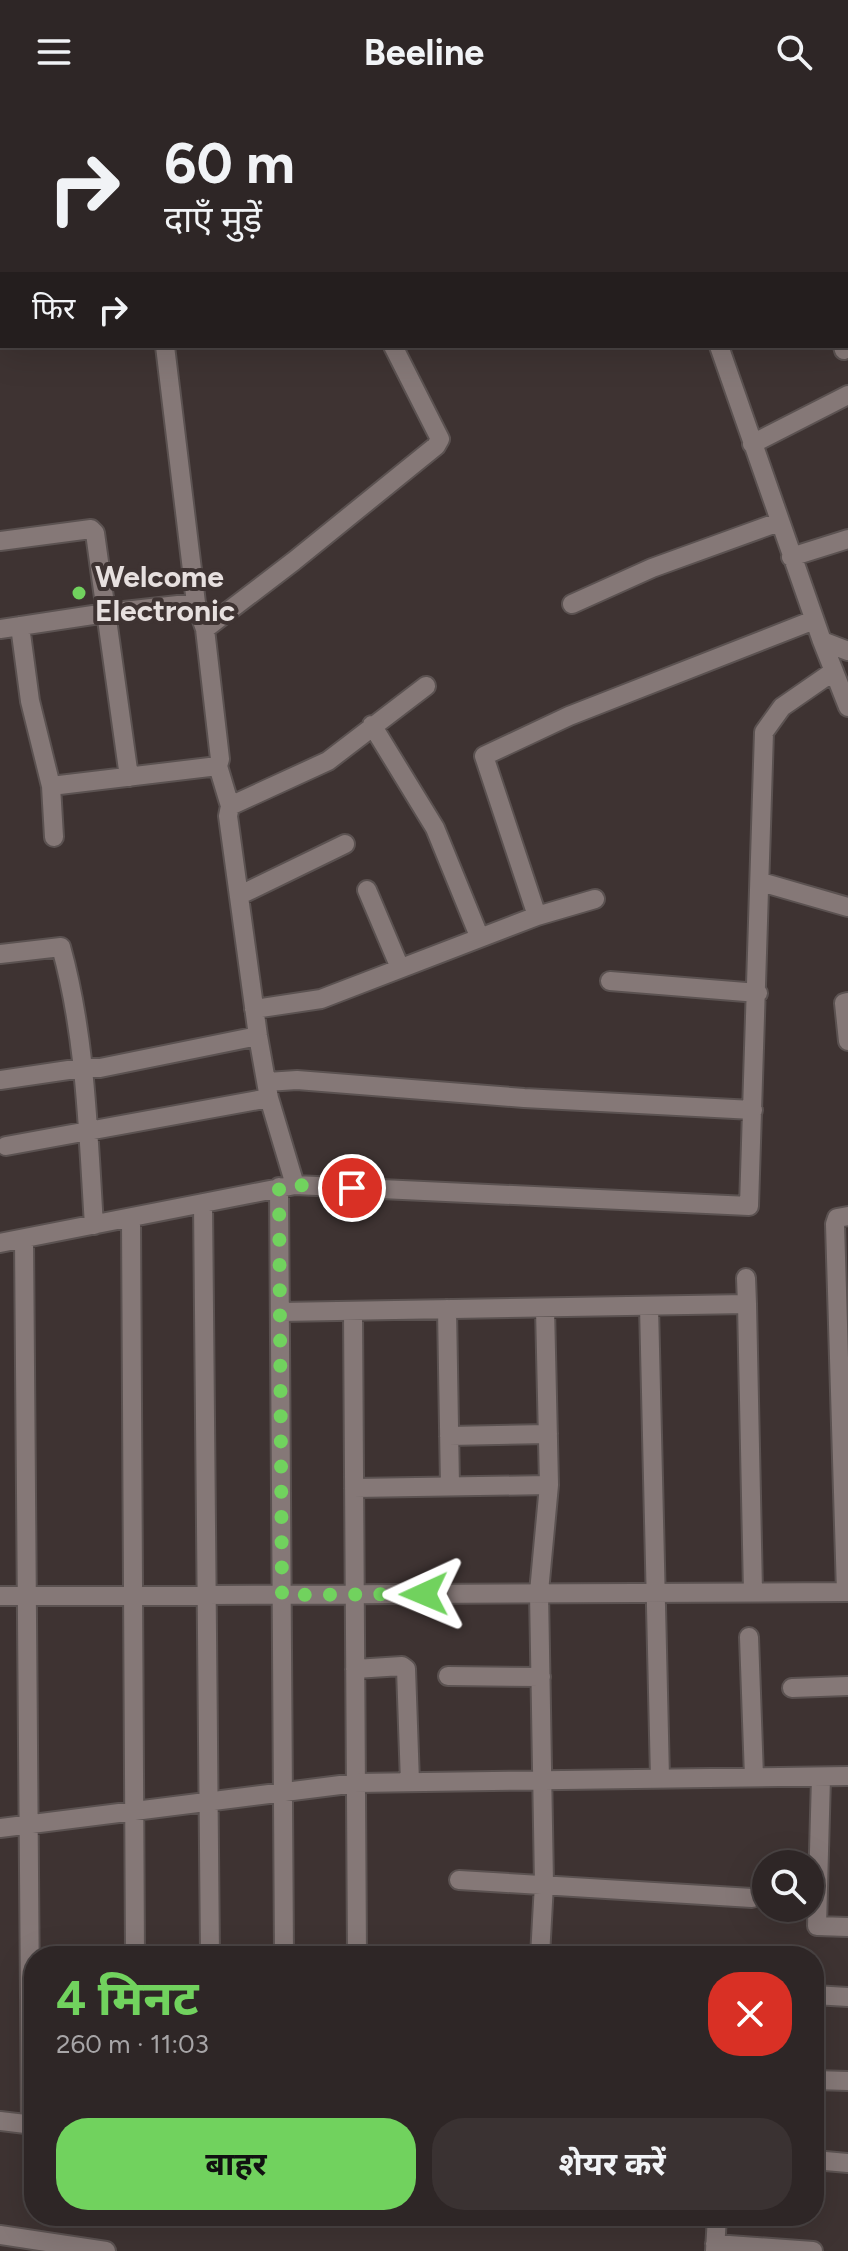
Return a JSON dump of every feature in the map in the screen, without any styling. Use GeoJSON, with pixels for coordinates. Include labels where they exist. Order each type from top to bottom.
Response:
{"type":"FeatureCollection","features":[{"type":"Feature","properties":{"kind":"street"},"geometry":{"type":"LineString","coordinates":[[165,348],[196,603],[205,629],[220,759],[218,766],[230,806],[228,816],[258,1036],[287,1186],[280,1312],[284,1946]]}},
{"type":"Feature","properties":{"kind":"street"},"geometry":{"type":"LineString","coordinates":[[205,629],[436,446],[440,439],[394,348]]}},
{"type":"Feature","properties":{"kind":"street"},"geometry":{"type":"LineString","coordinates":[[720,348],[791,557],[848,707]]}},
{"type":"Feature","properties":{"kind":"street"},"geometry":{"type":"LineString","coordinates":[[752,444],[848,395]]}},
{"type":"Feature","properties":{"kind":"street"},"geometry":{"type":"LineString","coordinates":[[572,604],[652,568],[779,522]]}},
{"type":"Feature","properties":{"kind":"street"},"geometry":{"type":"LineString","coordinates":[[0,541],[91,529],[95,533],[129,777]]}},
{"type":"Feature","properties":{"kind":"street"},"geometry":{"type":"LineString","coordinates":[[791,557],[848,539]]}},
{"type":"Feature","properties":{"kind":"street"},"geometry":{"type":"LineString","coordinates":[[0,629],[196,603]]}},
{"type":"Feature","properties":{"kind":"street"},"geometry":{"type":"LineString","coordinates":[[537,916],[484,756],[569,716],[814,620]]}},
{"type":"Feature","properties":{"kind":"street"},"geometry":{"type":"LineString","coordinates":[[20,626],[30,701],[51,786],[54,837]]}},
{"type":"Feature","properties":{"kind":"street"},"geometry":{"type":"LineString","coordinates":[[822,641],[848,651]]}},
{"type":"Feature","properties":{"kind":"street"},"geometry":{"type":"LineString","coordinates":[[0,1243],[287,1186],[749,1206],[764,732],[782,707],[834,671]]}},
{"type":"Feature","properties":{"kind":"street"},"geometry":{"type":"LineString","coordinates":[[230,806],[328,761],[426,686]]}},
{"type":"Feature","properties":{"kind":"street"},"geometry":{"type":"LineString","coordinates":[[372,725],[435,828],[479,936]]}},
{"type":"Feature","properties":{"kind":"street"},"geometry":{"type":"LineString","coordinates":[[51,786],[218,766]]}},
{"type":"Feature","properties":{"kind":"street"},"geometry":{"type":"LineString","coordinates":[[240,895],[345,844]]}},
{"type":"Feature","properties":{"kind":"street"},"geometry":{"type":"LineString","coordinates":[[761,882],[848,907]]}},
{"type":"Feature","properties":{"kind":"street"},"geometry":{"type":"LineString","coordinates":[[367,890],[400,968]]}},
{"type":"Feature","properties":{"kind":"street"},"geometry":{"type":"LineString","coordinates":[[254,1009],[321,999],[479,936],[595,899]]}},
{"type":"Feature","properties":{"kind":"street"},"geometry":{"type":"LineString","coordinates":[[1,951],[61,947],[82,1068],[94,1225]]}},
{"type":"Feature","properties":{"kind":"street"},"geometry":{"type":"LineString","coordinates":[[610,981],[758,993]]}},
{"type":"Feature","properties":{"kind":"street"},"geometry":{"type":"LineString","coordinates":[[848,1002],[844,1003],[848,1041]]}},
{"type":"Feature","properties":{"kind":"street"},"geometry":{"type":"LineString","coordinates":[[0,1080],[100,1068],[258,1036]]}},
{"type":"Feature","properties":{"kind":"street"},"geometry":{"type":"LineString","coordinates":[[6,1146],[88,1133],[268,1090],[297,1080],[524,1098],[753,1110]]}},
{"type":"Feature","properties":{"kind":"street"},"geometry":{"type":"LineString","coordinates":[[203,1203],[210,1946]]}},
{"type":"Feature","properties":{"kind":"street"},"geometry":{"type":"LineString","coordinates":[[0,1596],[847,1592],[835,1224],[837,1218],[848,1216]]}},
{"type":"Feature","properties":{"kind":"street"},"geometry":{"type":"LineString","coordinates":[[131,1218],[135,1946]]}},
{"type":"Feature","properties":{"kind":"street"},"geometry":{"type":"LineString","coordinates":[[24,1239],[31,1946]]}},
{"type":"Feature","properties":{"kind":"street"},"geometry":{"type":"LineString","coordinates":[[746,1278],[753,1592]]}},
{"type":"Feature","properties":{"kind":"street"},"geometry":{"type":"LineString","coordinates":[[280,1312],[747,1304]]}},
{"type":"Feature","properties":{"kind":"street"},"geometry":{"type":"LineString","coordinates":[[649,1306],[660,1778]]}},
{"type":"Feature","properties":{"kind":"street"},"geometry":{"type":"LineString","coordinates":[[541,1946],[544,1884],[539,1592],[549,1485],[545,1308]]}},
{"type":"Feature","properties":{"kind":"street"},"geometry":{"type":"LineString","coordinates":[[447,1309],[450,1486]]}},
{"type":"Feature","properties":{"kind":"street"},"geometry":{"type":"LineString","coordinates":[[353,1311],[357,1946]]}},
{"type":"Feature","properties":{"kind":"street"},"geometry":{"type":"LineString","coordinates":[[449,1436],[548,1434]]}},
{"type":"Feature","properties":{"kind":"street"},"geometry":{"type":"LineString","coordinates":[[354,1488],[549,1485]]}},
{"type":"Feature","properties":{"kind":"street"},"geometry":{"type":"LineString","coordinates":[[749,1637],[754,1777]]}},
{"type":"Feature","properties":{"kind":"street"},"geometry":{"type":"LineString","coordinates":[[355,1669],[402,1666],[406,1669],[410,1782]]}},
{"type":"Feature","properties":{"kind":"street"},"geometry":{"type":"LineString","coordinates":[[448,1676],[541,1677]]}},
{"type":"Feature","properties":{"kind":"street"},"geometry":{"type":"LineString","coordinates":[[792,1688],[848,1686]]}},
{"type":"Feature","properties":{"kind":"street"},"geometry":{"type":"LineString","coordinates":[[0,1828],[356,1783],[848,1776]]}},
{"type":"Feature","properties":{"kind":"street"},"geometry":{"type":"LineString","coordinates":[[821,1777],[817,1926],[848,1927]]}},
{"type":"Feature","properties":{"kind":"street"},"geometry":{"type":"LineString","coordinates":[[459,1880],[752,1898]]}},
{"type":"Feature","properties":{"kind":"street"},"geometry":{"type":"LineString","coordinates":[[824,1996],[848,1997]]}},
{"type":"Feature","properties":{"kind":"street"},"geometry":{"type":"LineString","coordinates":[[824,2080],[848,2081]]}},
{"type":"Feature","properties":{"kind":"street"},"geometry":{"type":"LineString","coordinates":[[0,2121],[24,2123]]}},
{"type":"Feature","properties":{"kind":"street"},"geometry":{"type":"LineString","coordinates":[[824,2161],[848,2163]]}},
{"type":"Feature","properties":{"kind":"street"},"geometry":{"type":"LineString","coordinates":[[716,2226],[715,2247],[813,2251]]}},
{"type":"Feature","properties":{"kind":"street"},"geometry":{"type":"LineString","coordinates":[[0,2235],[106,2251]]}},
{"type":"Feature","properties":{"kind":"place","name":"Welcome Electronic"},"geometry":{"type":"Point","coordinates":[79,593]}},
{"type":"Feature","properties":{"kind":"route"},"geometry":{"type":"LineString","coordinates":[[352,1188],[279,1187],[282,1595],[424,1594]]}}]}
